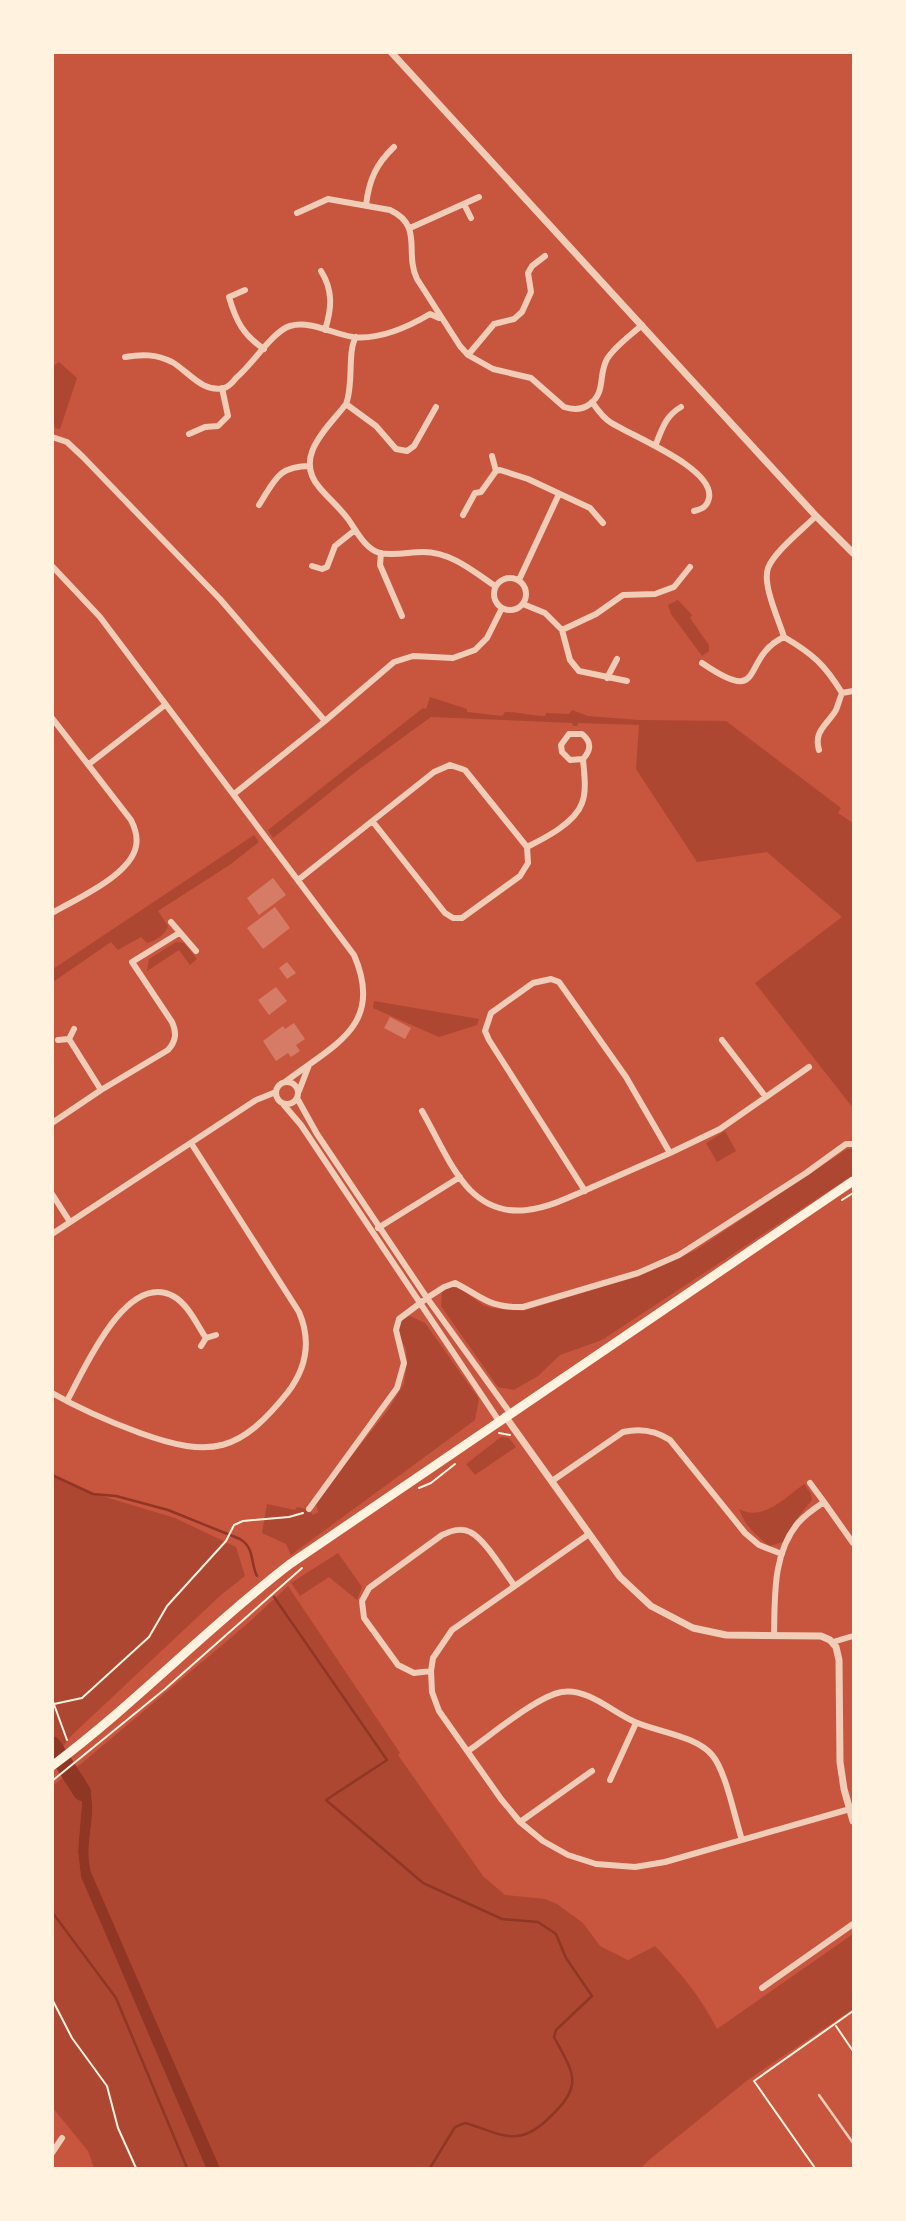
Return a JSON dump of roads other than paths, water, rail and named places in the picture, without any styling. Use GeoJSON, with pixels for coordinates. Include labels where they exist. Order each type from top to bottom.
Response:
{"type":"FeatureCollection","features":[{"type":"Feature","properties":{"kind":"main road"},"geometry":{"type":"LineString","coordinates":[[53,1766],[71,1746],[265,1583],[853,1181]]}},
{"type":"Feature","properties":{"kind":"street"},"geometry":{"type":"LineString","coordinates":[[391,52],[816,516],[853,553]]}},
{"type":"Feature","properties":{"kind":"street"},"geometry":{"type":"LineString","coordinates":[[366,205],[373,173],[394,147]]}},
{"type":"Feature","properties":{"kind":"street"},"geometry":{"type":"LineString","coordinates":[[410,228],[479,197]]}},
{"type":"Feature","properties":{"kind":"street"},"geometry":{"type":"LineString","coordinates":[[297,213],[328,199],[398,213],[410,228],[412,270],[440,319],[468,355],[498,371],[531,378],[564,407],[578,409],[592,402],[601,390],[606,362],[642,325]]}},
{"type":"Feature","properties":{"kind":"street"},"geometry":{"type":"LineString","coordinates":[[464,204],[471,218]]}},
{"type":"Feature","properties":{"kind":"street"},"geometry":{"type":"LineString","coordinates":[[468,355],[489,327],[514,319],[522,312],[531,292],[528,273],[532,266],[545,256]]}},
{"type":"Feature","properties":{"kind":"street"},"geometry":{"type":"LineString","coordinates":[[321,271],[330,292],[329,317],[325,330]]}},
{"type":"Feature","properties":{"kind":"street"},"geometry":{"type":"LineString","coordinates":[[245,290],[229,298],[236,321],[243,332],[264,349]]}},
{"type":"Feature","properties":{"kind":"street"},"geometry":{"type":"LineString","coordinates":[[125,357],[153,355],[172,362],[201,384],[222,388],[247,369],[275,335],[293,325],[304,324],[356,337],[391,332],[430,314],[440,319]]}},
{"type":"Feature","properties":{"kind":"street"},"geometry":{"type":"LineString","coordinates":[[356,337],[352,347],[351,387],[346,404],[314,443],[310,454],[310,466],[316,485],[346,516],[367,545],[381,553],[425,552],[444,556],[461,563],[495,586]]}},
{"type":"Feature","properties":{"kind":"street"},"geometry":{"type":"LineString","coordinates":[[189,434],[224,422],[228,416],[222,388]]}},
{"type":"Feature","properties":{"kind":"street"},"geometry":{"type":"LineString","coordinates":[[592,402],[611,424],[655,446],[705,481],[709,491],[708,502],[705,507],[694,511]]}},
{"type":"Feature","properties":{"kind":"street"},"geometry":{"type":"LineString","coordinates":[[346,404],[376,426],[396,449],[407,451],[414,446],[436,407]]}},
{"type":"Feature","properties":{"kind":"street"},"geometry":{"type":"LineString","coordinates":[[655,446],[671,412],[681,407]]}},
{"type":"Feature","properties":{"kind":"street"},"geometry":{"type":"LineString","coordinates":[[52,437],[67,442],[83,457],[220,599],[325,722]]}},
{"type":"Feature","properties":{"kind":"street"},"geometry":{"type":"LineString","coordinates":[[463,514],[475,493],[485,487],[496,471],[492,456]]}},
{"type":"Feature","properties":{"kind":"street"},"geometry":{"type":"LineString","coordinates":[[259,505],[275,478],[284,470],[295,466],[310,466]]}},
{"type":"Feature","properties":{"kind":"street"},"geometry":{"type":"LineString","coordinates":[[496,471],[513,473],[590,508],[603,523]]}},
{"type":"Feature","properties":{"kind":"street"},"geometry":{"type":"LineString","coordinates":[[519,580],[559,494]]}},
{"type":"Feature","properties":{"kind":"street"},"geometry":{"type":"LineString","coordinates":[[816,516],[774,558],[767,569],[770,593],[784,637],[821,662],[842,693]]}},
{"type":"Feature","properties":{"kind":"street"},"geometry":{"type":"LineString","coordinates":[[312,566],[322,569],[327,567],[335,546],[355,530]]}},
{"type":"Feature","properties":{"kind":"street"},"geometry":{"type":"LineString","coordinates":[[381,553],[380,565],[402,616]]}},
{"type":"Feature","properties":{"kind":"street"},"geometry":{"type":"LineString","coordinates":[[52,566],[100,617],[234,794],[354,955],[364,983],[363,1006],[352,1029],[342,1041],[281,1084],[276,1092],[256,1100],[52,1234]]}},
{"type":"Feature","properties":{"kind":"street"},"geometry":{"type":"LineString","coordinates":[[562,630],[596,614],[623,595],[655,594],[674,587],[690,567]]}},
{"type":"Feature","properties":{"kind":"street"},"geometry":{"type":"LineString","coordinates":[[504,578],[519,580],[527,593],[523,604],[514,610],[502,608],[495,600],[495,586],[504,578]]}},
{"type":"Feature","properties":{"kind":"street"},"geometry":{"type":"LineString","coordinates":[[523,604],[545,613],[562,630],[573,666],[585,673],[627,681]]}},
{"type":"Feature","properties":{"kind":"street"},"geometry":{"type":"LineString","coordinates":[[234,794],[325,722],[394,662],[414,656],[453,658],[475,650],[487,638],[502,608]]}},
{"type":"Feature","properties":{"kind":"street"},"geometry":{"type":"LineString","coordinates":[[702,663],[725,678],[743,682],[750,676],[769,646],[784,637]]}},
{"type":"Feature","properties":{"kind":"street"},"geometry":{"type":"LineString","coordinates":[[607,678],[617,659]]}},
{"type":"Feature","properties":{"kind":"street"},"geometry":{"type":"LineString","coordinates":[[842,693],[853,691]]}},
{"type":"Feature","properties":{"kind":"street"},"geometry":{"type":"LineString","coordinates":[[819,750],[817,743],[821,728],[835,710],[842,693]]}},
{"type":"Feature","properties":{"kind":"street"},"geometry":{"type":"LineString","coordinates":[[89,764],[165,705]]}},
{"type":"Feature","properties":{"kind":"street"},"geometry":{"type":"LineString","coordinates":[[52,718],[131,820],[136,834],[136,847],[131,861],[118,873],[52,913]]}},
{"type":"Feature","properties":{"kind":"street"},"geometry":{"type":"LineString","coordinates":[[527,847],[544,839],[577,812],[583,799],[583,759],[589,752],[588,738],[582,733],[569,734],[561,745],[562,752],[570,760],[583,759]]}},
{"type":"Feature","properties":{"kind":"street"},"geometry":{"type":"LineString","coordinates":[[298,880],[434,772],[450,765],[459,766],[470,776],[527,847],[528,863],[520,876],[467,916],[453,918],[445,912],[373,822]]}},
{"type":"Feature","properties":{"kind":"street"},"geometry":{"type":"LineString","coordinates":[[171,922],[196,951]]}},
{"type":"Feature","properties":{"kind":"street"},"geometry":{"type":"LineString","coordinates":[[52,1123],[168,1050],[173,1044],[175,1029],[172,1022],[131,962],[178,933]]}},
{"type":"Feature","properties":{"kind":"street"},"geometry":{"type":"LineString","coordinates":[[585,1191],[485,1031],[491,1013],[533,983],[551,979],[559,982],[626,1077],[670,1153]]}},
{"type":"Feature","properties":{"kind":"street"},"geometry":{"type":"LineString","coordinates":[[69,1039],[74,1029]]}},
{"type":"Feature","properties":{"kind":"street"},"geometry":{"type":"LineString","coordinates":[[69,1039],[101,1090]]}},
{"type":"Feature","properties":{"kind":"street"},"geometry":{"type":"LineString","coordinates":[[58,1040],[69,1039]]}},
{"type":"Feature","properties":{"kind":"street"},"geometry":{"type":"LineString","coordinates":[[722,1040],[765,1096]]}},
{"type":"Feature","properties":{"kind":"street"},"geometry":{"type":"LineString","coordinates":[[283,1104],[291,1104],[297,1096],[309,1063]]}},
{"type":"Feature","properties":{"kind":"street"},"geometry":{"type":"LineString","coordinates":[[422,1111],[460,1177],[480,1198],[498,1208],[540,1209],[559,1203],[720,1129],[809,1067]]}},
{"type":"Feature","properties":{"kind":"street"},"geometry":{"type":"LineString","coordinates":[[285,1082],[294,1085],[317,1134],[505,1417]]}},
{"type":"Feature","properties":{"kind":"street"},"geometry":{"type":"LineString","coordinates":[[276,1092],[277,1099],[301,1125],[419,1304],[516,1431],[620,1577],[640,1597],[665,1615],[711,1632],[815,1636],[832,1642],[836,1647],[839,1660],[840,1762],[853,1821]]}},
{"type":"Feature","properties":{"kind":"street"},"geometry":{"type":"LineString","coordinates":[[52,1393],[113,1423],[173,1444],[193,1448],[213,1447],[235,1440],[258,1427],[298,1376],[307,1348],[299,1312],[191,1143]]}},
{"type":"Feature","properties":{"kind":"street"},"geometry":{"type":"LineString","coordinates":[[309,1509],[397,1388],[404,1363],[396,1330],[399,1319],[427,1298],[455,1283],[481,1300],[504,1308],[523,1307],[638,1273],[679,1255],[846,1144],[853,1144]]}},
{"type":"Feature","properties":{"kind":"street"},"geometry":{"type":"LineString","coordinates":[[372,1231],[460,1177]]}},
{"type":"Feature","properties":{"kind":"street"},"geometry":{"type":"LineString","coordinates":[[52,1195],[70,1222]]}},
{"type":"Feature","properties":{"kind":"street"},"geometry":{"type":"LineString","coordinates":[[67,1401],[90,1358],[117,1317],[144,1294],[163,1292],[174,1296],[183,1303],[206,1338]]}},
{"type":"Feature","properties":{"kind":"street"},"geometry":{"type":"LineString","coordinates":[[201,1346],[206,1338],[216,1335]]}},
{"type":"Feature","properties":{"kind":"street"},"geometry":{"type":"LineString","coordinates":[[552,1481],[622,1432],[636,1429],[660,1434],[670,1440],[744,1533],[759,1545],[782,1555]]}},
{"type":"Feature","properties":{"kind":"street"},"geometry":{"type":"LineString","coordinates":[[810,1483],[853,1544]]}},
{"type":"Feature","properties":{"kind":"street"},"geometry":{"type":"LineString","coordinates":[[774,1636],[777,1574],[782,1555],[797,1524],[824,1502]]}},
{"type":"Feature","properties":{"kind":"street"},"geometry":{"type":"LineString","coordinates":[[431,1671],[414,1673],[398,1665],[365,1618],[362,1601],[369,1588],[442,1535],[456,1530],[469,1531],[479,1539],[514,1585]]}},
{"type":"Feature","properties":{"kind":"street"},"geometry":{"type":"LineString","coordinates":[[589,1534],[452,1630],[438,1649],[431,1671],[435,1701],[520,1822],[554,1848],[582,1860],[608,1866],[649,1865],[850,1809]]}},
{"type":"Feature","properties":{"kind":"street"},"geometry":{"type":"LineString","coordinates":[[832,1642],[853,1636]]}},
{"type":"Feature","properties":{"kind":"street"},"geometry":{"type":"LineString","coordinates":[[468,1751],[542,1700],[564,1692],[585,1695],[636,1723],[701,1745],[714,1757],[742,1840]]}},
{"type":"Feature","properties":{"kind":"street"},"geometry":{"type":"LineString","coordinates":[[610,1780],[636,1723]]}},
{"type":"Feature","properties":{"kind":"street"},"geometry":{"type":"LineString","coordinates":[[520,1822],[592,1772]]}},
{"type":"Feature","properties":{"kind":"street"},"geometry":{"type":"LineString","coordinates":[[762,1988],[853,1924]]}},
{"type":"Feature","properties":{"kind":"street"},"geometry":{"type":"LineString","coordinates":[[52,2153],[62,2138]]}},
{"type":"Feature","properties":{"kind":"lane"},"geometry":{"type":"LineString","coordinates":[[819,2095],[853,2143]]}},
{"type":"Feature","properties":{"kind":"waterway"},"geometry":{"type":"LineString","coordinates":[[52,1475],[93,1494],[116,1496],[168,1510],[240,1539],[250,1551],[257,1576]]}},
{"type":"Feature","properties":{"kind":"waterway"},"geometry":{"type":"LineString","coordinates":[[274,1597],[387,1760],[326,1800],[423,1883],[502,1919],[538,1922],[556,1934],[566,1958],[592,1996],[556,2030],[554,2037],[567,2061],[572,2079],[568,2096],[561,2106],[531,2132],[522,2135],[504,2135],[465,2123],[455,2127],[430,2168]]}},
{"type":"Feature","properties":{"kind":"waterway"},"geometry":{"type":"LineString","coordinates":[[52,1745],[82,1792]]}},
{"type":"Feature","properties":{"kind":"waterway"},"geometry":{"type":"LineString","coordinates":[[52,1912],[116,1998],[187,2168]]}}]}
